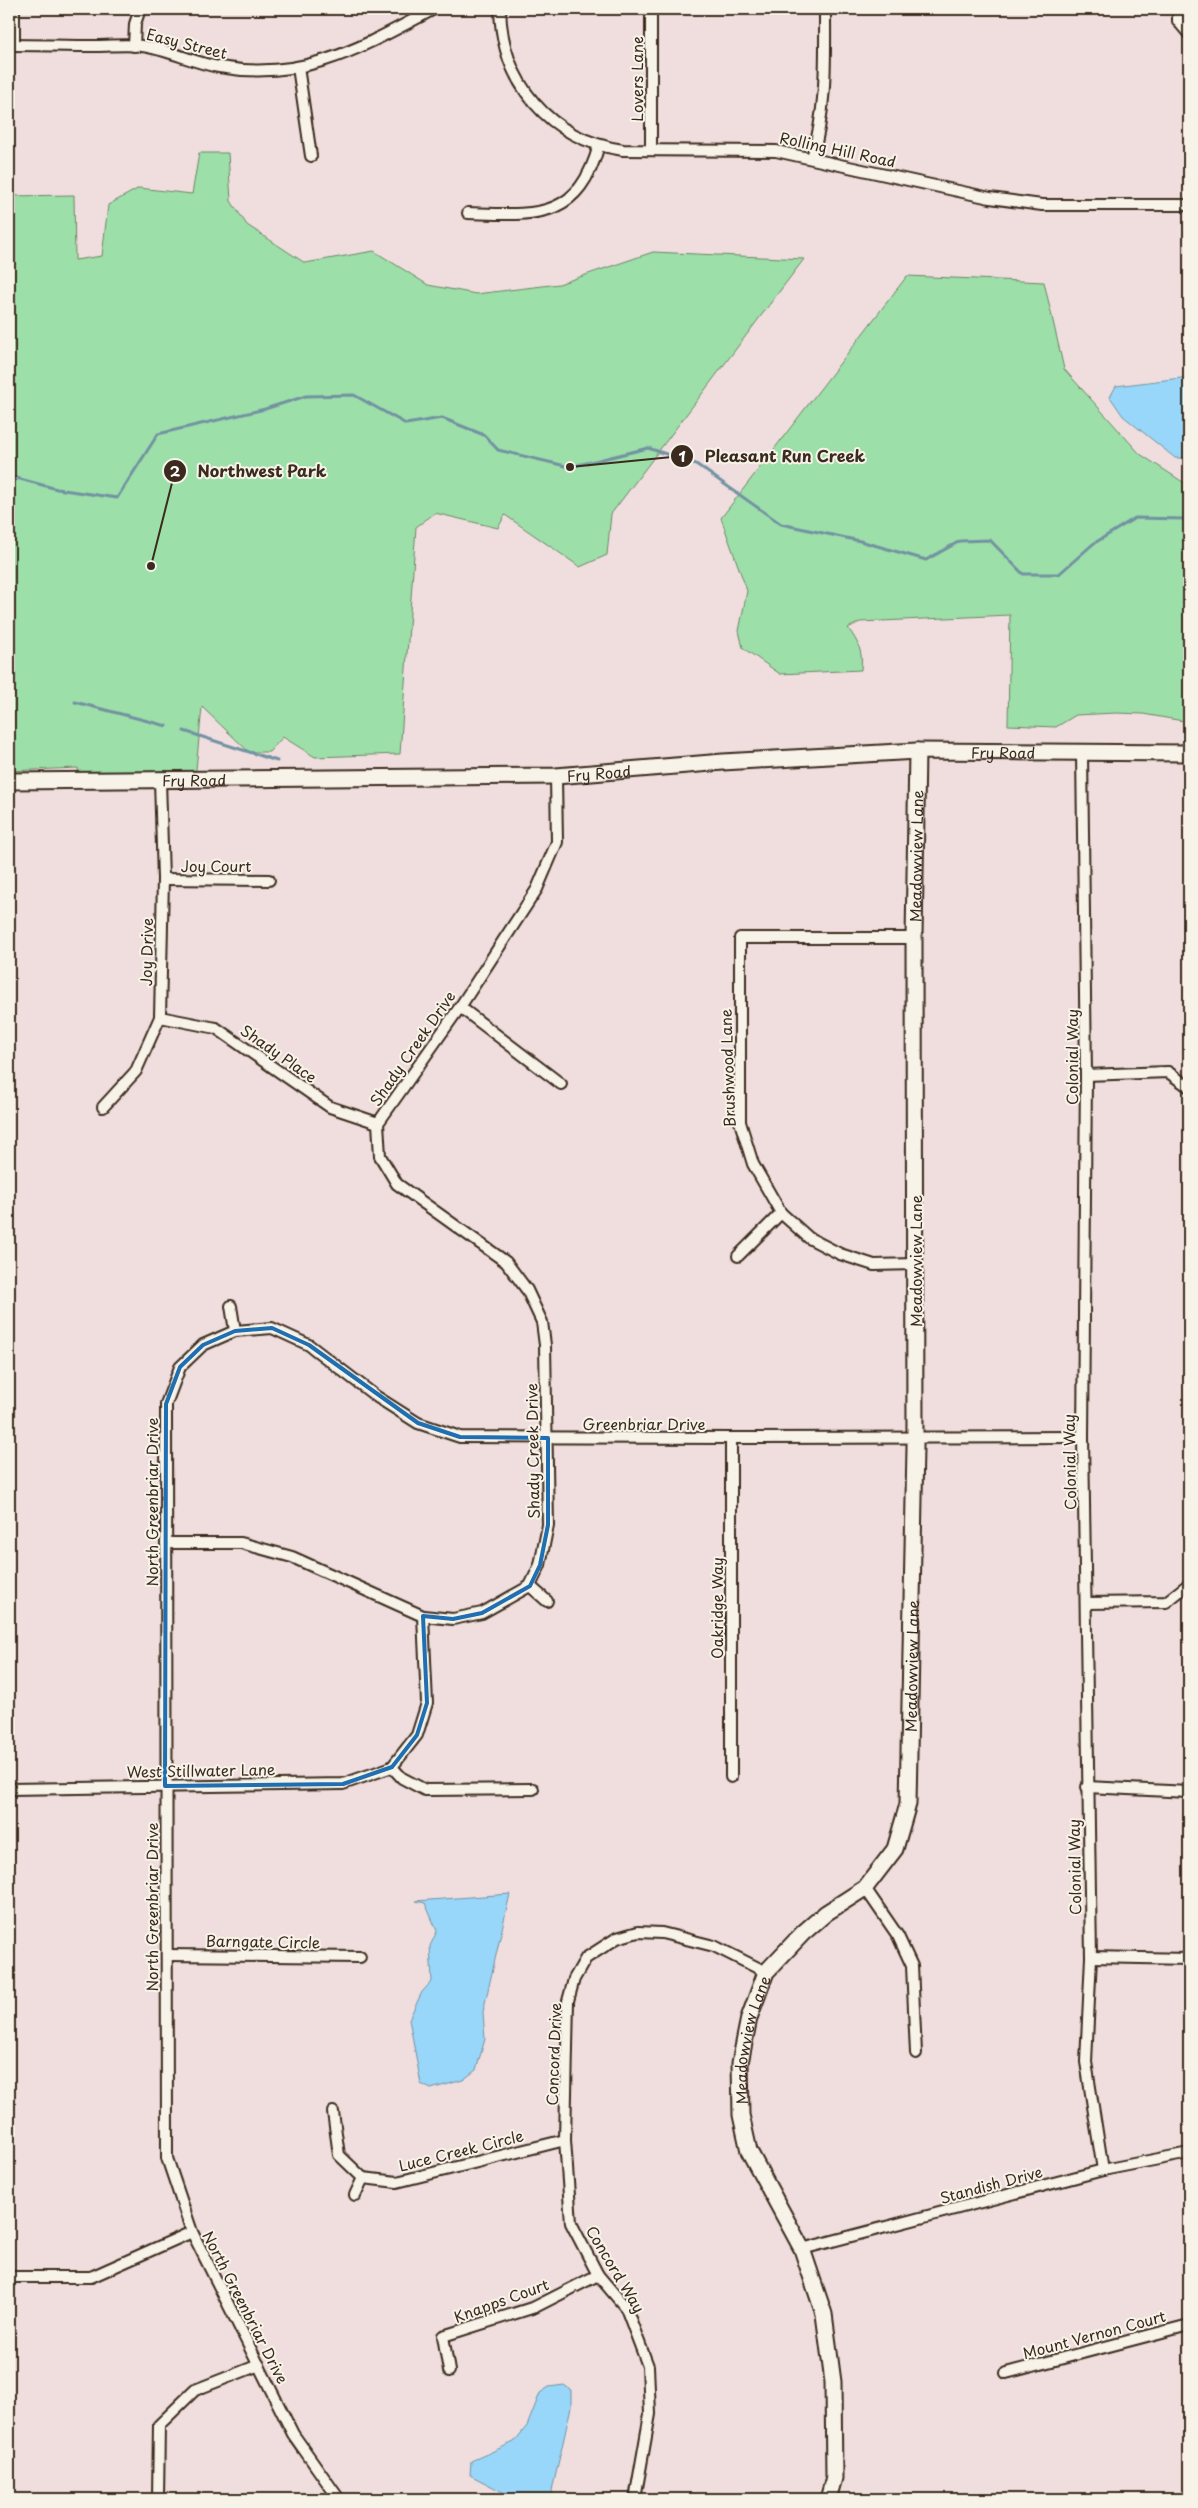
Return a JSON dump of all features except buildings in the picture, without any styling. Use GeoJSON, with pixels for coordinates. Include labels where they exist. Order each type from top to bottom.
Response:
{"type":"FeatureCollection","features":[{"type":"Feature","properties":{"kind":"street"},"geometry":{"type":"LineString","coordinates":[[11,45],[14,9]]}},
{"type":"Feature","properties":{"kind":"street"},"geometry":{"type":"LineString","coordinates":[[134,46],[135,24],[140,9]]}},
{"type":"Feature","properties":{"kind":"street","name":"Easy Street"},"geometry":{"type":"LineString","coordinates":[[11,45],[134,46],[153,49],[199,64],[231,69],[266,70],[298,67],[326,61],[355,50],[434,9]]}},
{"type":"Feature","properties":{"kind":"street","name":"Rolling Hill Road"},"geometry":{"type":"LineString","coordinates":[[500,9],[503,41],[508,57],[525,90],[547,116],[560,127],[599,145],[623,150],[770,150],[1007,201],[1060,206],[1189,205]]}},
{"type":"Feature","properties":{"kind":"street","name":"Lovers Lane"},"geometry":{"type":"LineString","coordinates":[[651,9],[651,150]]}},
{"type":"Feature","properties":{"kind":"street"},"geometry":{"type":"LineString","coordinates":[[812,158],[824,102],[825,9]]}},
{"type":"Feature","properties":{"kind":"street"},"geometry":{"type":"LineString","coordinates":[[1178,9],[1178,22],[1189,34]]}},
{"type":"Feature","properties":{"kind":"street"},"geometry":{"type":"LineString","coordinates":[[298,67],[311,156]]}},
{"type":"Feature","properties":{"kind":"street"},"geometry":{"type":"LineString","coordinates":[[468,214],[522,215],[555,207],[582,186],[594,162],[599,145]]}},
{"type":"Feature","properties":{"kind":"street","name":"Fry Road"},"geometry":{"type":"LineString","coordinates":[[9,781],[556,776],[723,762],[917,751],[1189,753]]}},
{"type":"Feature","properties":{"kind":"street","name":"Meadowview Lane"},"geometry":{"type":"LineString","coordinates":[[828,2499],[834,2478],[833,2382],[824,2314],[802,2249],[749,2151],[741,2115],[740,2063],[749,2018],[766,1972],[803,1933],[826,1914],[865,1888],[895,1849],[908,1804],[915,1437],[914,938],[917,751]]}},
{"type":"Feature","properties":{"kind":"street","name":"Colonial Way"},"geometry":{"type":"LineString","coordinates":[[1082,752],[1086,1075],[1084,1436],[1087,1788],[1091,1957],[1086,2062],[1103,2170]]}},
{"type":"Feature","properties":{"kind":"street","name":"Shady Creek Drive"},"geometry":{"type":"LineString","coordinates":[[530,1586],[540,1565],[548,1525],[546,1345],[542,1322],[527,1290],[506,1262],[397,1184],[380,1156],[378,1123],[460,1007],[541,881],[557,842],[556,776]]}},
{"type":"Feature","properties":{"kind":"street","name":"Joy Drive"},"geometry":{"type":"LineString","coordinates":[[103,1107],[136,1071],[160,1018],[163,879],[160,780]]}},
{"type":"Feature","properties":{"kind":"street","name":"Joy Court"},"geometry":{"type":"LineString","coordinates":[[163,879],[269,880]]}},
{"type":"Feature","properties":{"kind":"street","name":"Brushwood Lane"},"geometry":{"type":"LineString","coordinates":[[914,938],[740,938],[740,1122],[752,1164],[781,1213],[809,1238],[840,1254],[874,1264],[915,1264]]}},
{"type":"Feature","properties":{"kind":"street"},"geometry":{"type":"LineString","coordinates":[[460,1007],[562,1084]]}},
{"type":"Feature","properties":{"kind":"street","name":"Shady Place"},"geometry":{"type":"LineString","coordinates":[[160,1018],[216,1028],[330,1107],[378,1123]]}},
{"type":"Feature","properties":{"kind":"street"},"geometry":{"type":"LineString","coordinates":[[1086,1075],[1168,1072],[1189,1087]]}},
{"type":"Feature","properties":{"kind":"street"},"geometry":{"type":"LineString","coordinates":[[738,1256],[781,1213]]}},
{"type":"Feature","properties":{"kind":"street"},"geometry":{"type":"LineString","coordinates":[[231,1306],[235,1331]]}},
{"type":"Feature","properties":{"kind":"street","name":"Greenbriar Drive"},"geometry":{"type":"LineString","coordinates":[[235,1331],[272,1328],[309,1345],[377,1397],[418,1423],[460,1436],[731,1438],[1084,1436]]}},
{"type":"Feature","properties":{"kind":"street","name":"North Greenbriar Drive"},"geometry":{"type":"LineString","coordinates":[[235,1331],[203,1345],[180,1367],[166,1404],[165,1786],[168,2158],[192,2232],[293,2434],[339,2499]]}},
{"type":"Feature","properties":{"kind":"street","name":"Oakridge Way"},"geometry":{"type":"LineString","coordinates":[[731,1438],[731,1777]]}},
{"type":"Feature","properties":{"kind":"street"},"geometry":{"type":"LineString","coordinates":[[166,1543],[241,1543],[292,1557],[423,1616],[453,1619],[482,1613],[530,1586],[547,1602]]}},
{"type":"Feature","properties":{"kind":"street"},"geometry":{"type":"LineString","coordinates":[[1086,1603],[1166,1602],[1189,1584]]}},
{"type":"Feature","properties":{"kind":"street"},"geometry":{"type":"LineString","coordinates":[[423,1616],[427,1702],[417,1734],[392,1768],[402,1778],[425,1790],[534,1788]]}},
{"type":"Feature","properties":{"kind":"street","name":"West Stillwater Lane"},"geometry":{"type":"LineString","coordinates":[[9,1789],[343,1784],[392,1768]]}},
{"type":"Feature","properties":{"kind":"street"},"geometry":{"type":"LineString","coordinates":[[1087,1788],[1189,1792]]}},
{"type":"Feature","properties":{"kind":"street"},"geometry":{"type":"LineString","coordinates":[[865,1888],[898,1936],[912,1966],[916,2053]]}},
{"type":"Feature","properties":{"kind":"street","name":"Concord Drive"},"geometry":{"type":"LineString","coordinates":[[565,2140],[568,2001],[574,1979],[586,1958],[617,1938],[638,1932],[662,1933],[714,1946],[766,1972]]}},
{"type":"Feature","properties":{"kind":"street","name":"Barngate Circle"},"geometry":{"type":"LineString","coordinates":[[167,1955],[360,1957]]}},
{"type":"Feature","properties":{"kind":"street"},"geometry":{"type":"LineString","coordinates":[[1091,1957],[1189,1959]]}},
{"type":"Feature","properties":{"kind":"street"},"geometry":{"type":"LineString","coordinates":[[333,2112],[339,2155],[363,2178],[355,2195]]}},
{"type":"Feature","properties":{"kind":"street","name":"Luce Creek Circle"},"geometry":{"type":"LineString","coordinates":[[363,2178],[397,2182],[565,2140]]}},
{"type":"Feature","properties":{"kind":"street","name":"Concord Way"},"geometry":{"type":"LineString","coordinates":[[565,2140],[571,2223],[598,2275],[626,2308],[648,2366],[650,2414],[635,2499]]}},
{"type":"Feature","properties":{"kind":"street","name":"Standish Drive"},"geometry":{"type":"LineString","coordinates":[[802,2249],[1103,2170],[1189,2153]]}},
{"type":"Feature","properties":{"kind":"street"},"geometry":{"type":"LineString","coordinates":[[9,2277],[91,2277],[192,2232]]}},
{"type":"Feature","properties":{"kind":"street","name":"Knapps Court"},"geometry":{"type":"LineString","coordinates":[[449,2371],[443,2336],[536,2307],[598,2275]]}},
{"type":"Feature","properties":{"kind":"street","name":"Mount Vernon Court"},"geometry":{"type":"LineString","coordinates":[[1006,2373],[1189,2324]]}},
{"type":"Feature","properties":{"kind":"street"},"geometry":{"type":"LineString","coordinates":[[158,2499],[159,2425],[195,2390],[259,2365]]}},
{"type":"Feature","properties":{"kind":"highlighted area"},"geometry":{"type":"Polygon","coordinates":[[[272,1328],[309,1345],[418,1423],[460,1437],[548,1438],[548,1525],[540,1565],[530,1586],[482,1613],[453,1619],[423,1616],[427,1703],[417,1735],[392,1767],[343,1784],[165,1786],[166,1404],[180,1367],[203,1345],[235,1331],[272,1328]]]}},
{"type":"Feature","properties":{"kind":"green space"},"geometry":{"type":"Polygon","coordinates":[[[199,153],[228,153],[231,201],[247,225],[305,263],[374,251],[428,285],[476,294],[559,284],[653,252],[804,259],[611,514],[607,555],[580,567],[505,515],[498,528],[435,513],[416,527],[400,754],[315,757],[283,737],[269,752],[249,752],[202,707],[195,780],[79,781],[78,768],[9,771],[9,196],[74,195],[75,260],[102,256],[108,205],[139,188],[192,194],[199,153]]]}},
{"type":"Feature","properties":{"kind":"green space"},"geometry":{"type":"Polygon","coordinates":[[[907,276],[1044,282],[1064,369],[1140,454],[1189,486],[1189,722],[1143,714],[1116,713],[1076,715],[1056,727],[1008,725],[1010,615],[860,622],[848,628],[859,648],[861,670],[780,674],[743,648],[739,631],[747,591],[721,518],[907,276]]]}},
{"type":"Feature","properties":{"kind":"water"},"geometry":{"type":"Polygon","coordinates":[[[1189,377],[1189,455],[1175,458],[1123,416],[1110,397],[1116,386],[1189,377]]]}},
{"type":"Feature","properties":{"kind":"water"},"geometry":{"type":"Polygon","coordinates":[[[510,1894],[483,2012],[485,2039],[476,2070],[463,2080],[431,2089],[421,2084],[409,2019],[422,1992],[432,1981],[430,1946],[437,1931],[425,1903],[416,1901],[510,1894]]]}},
{"type":"Feature","properties":{"kind":"water"},"geometry":{"type":"Polygon","coordinates":[[[564,2385],[571,2390],[571,2407],[552,2491],[554,2499],[516,2499],[470,2475],[471,2461],[514,2442],[527,2426],[540,2393],[549,2387],[564,2385]]]}},
{"type":"Feature","properties":{"kind":"waterway"},"geometry":{"type":"LineString","coordinates":[[9,476],[57,489],[117,498],[158,434],[265,409],[306,396],[354,395],[406,424],[442,418],[484,435],[498,450],[570,467],[648,448],[696,464],[781,524],[860,541],[926,560],[960,541],[990,540],[1023,574],[1059,574],[1093,544],[1135,518],[1185,519],[1189,523]]}},
{"type":"Feature","properties":{"kind":"waterway"},"geometry":{"type":"LineString","coordinates":[[75,702],[167,726]]}},
{"type":"Feature","properties":{"kind":"waterway"},"geometry":{"type":"LineString","coordinates":[[184,731],[277,761]]}},
{"type":"Feature","properties":{"kind":"place","name":"Pleasant Run Creek"},"geometry":{"type":"Point","coordinates":[570,467]}},
{"type":"Feature","properties":{"kind":"place","name":"Northwest Park"},"geometry":{"type":"Point","coordinates":[151,566]}}]}
